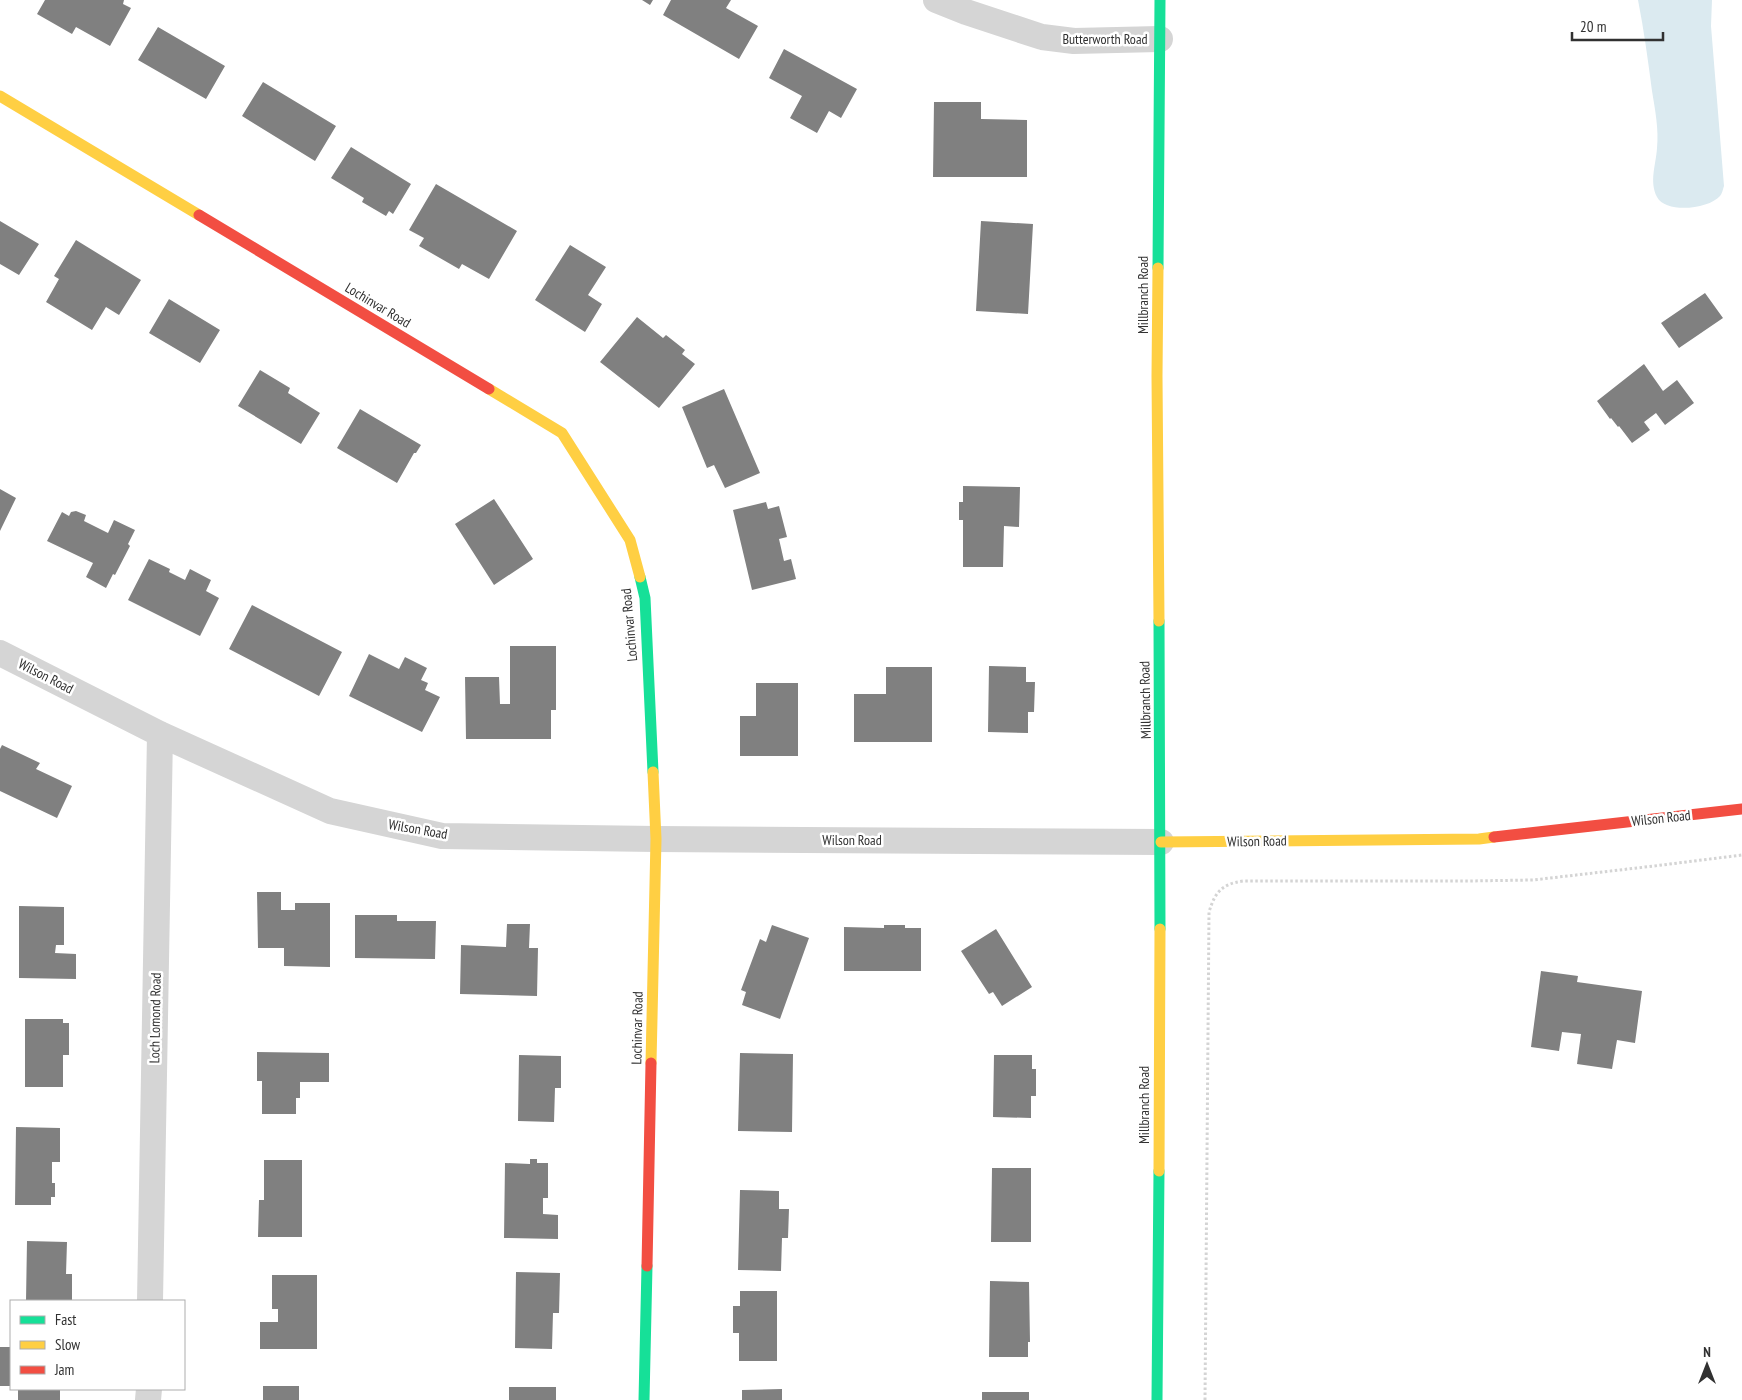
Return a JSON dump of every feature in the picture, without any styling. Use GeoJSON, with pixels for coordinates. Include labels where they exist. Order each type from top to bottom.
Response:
{"type":"FeatureCollection","features":[{"type":"Feature","properties":{"kind":"street","name":"Butterworth Road"},"geometry":{"type":"LineString","coordinates":[[936,0],[1042,37],[1074,41],[1160,39]]}},
{"type":"Feature","properties":{"kind":"street","name":"Millbranch Road"},"geometry":{"type":"LineString","coordinates":[[1157,1400],[1161,842],[1157,386],[1160,0]]}},
{"type":"Feature","properties":{"kind":"street","name":"Lochinvar Road"},"geometry":{"type":"LineString","coordinates":[[0,96],[562,433],[630,540],[645,598],[656,839],[644,1400]]}},
{"type":"Feature","properties":{"kind":"street","name":"Wilson Road"},"geometry":{"type":"LineString","coordinates":[[0,653],[160,734],[330,811],[442,836],[1161,842],[1479,838],[1742,809]]}},
{"type":"Feature","properties":{"kind":"street","name":"Loch Lomond Road"},"geometry":{"type":"LineString","coordinates":[[150,1300],[160,734]]}},
{"type":"Feature","properties":{"kind":"path"},"geometry":{"type":"LineString","coordinates":[[1205,1400],[1209,912],[1218,892],[1230,883],[1243,880],[1533,880],[1742,855]]}},
{"type":"Feature","properties":{"kind":"shaded area"},"geometry":{"type":"Polygon","coordinates":[[[1638,0],[1712,0],[1711,26],[1724,186],[1720,196],[1698,207],[1678,208],[1669,206],[1657,197],[1653,185],[1657,127],[1638,0]]]}},
{"type":"Feature","properties":{"kind":"building"},"geometry":{"type":"Polygon","coordinates":[[[45,0],[124,0],[123,4],[131,8],[110,46],[76,27],[72,34],[37,14],[45,0]]]}},
{"type":"Feature","properties":{"kind":"building"},"geometry":{"type":"Polygon","coordinates":[[[642,0],[653,0],[650,5],[642,0]]]}},
{"type":"Feature","properties":{"kind":"building"},"geometry":{"type":"Polygon","coordinates":[[[671,0],[731,0],[726,8],[758,26],[739,59],[663,15],[671,0]]]}},
{"type":"Feature","properties":{"kind":"building"},"geometry":{"type":"Polygon","coordinates":[[[158,27],[225,66],[206,99],[138,60],[158,27]]]}},
{"type":"Feature","properties":{"kind":"building"},"geometry":{"type":"Polygon","coordinates":[[[784,49],[857,89],[841,118],[829,111],[817,133],[790,118],[802,96],[769,78],[784,49]]]}},
{"type":"Feature","properties":{"kind":"building"},"geometry":{"type":"Polygon","coordinates":[[[263,82],[336,126],[315,161],[242,116],[263,82]]]}},
{"type":"Feature","properties":{"kind":"building"},"geometry":{"type":"Polygon","coordinates":[[[934,102],[981,102],[981,119],[1027,120],[1027,177],[933,177],[934,102]]]}},
{"type":"Feature","properties":{"kind":"building"},"geometry":{"type":"Polygon","coordinates":[[[351,147],[411,184],[393,214],[389,211],[386,216],[362,202],[364,198],[331,178],[351,147]]]}},
{"type":"Feature","properties":{"kind":"building"},"geometry":{"type":"Polygon","coordinates":[[[436,184],[517,231],[489,279],[462,264],[459,269],[419,246],[424,238],[409,230],[436,184]]]}},
{"type":"Feature","properties":{"kind":"building"},"geometry":{"type":"Polygon","coordinates":[[[0,221],[39,244],[19,275],[0,264],[0,221]]]}},
{"type":"Feature","properties":{"kind":"building"},"geometry":{"type":"Polygon","coordinates":[[[981,221],[1033,224],[1028,314],[976,311],[981,221]]]}},
{"type":"Feature","properties":{"kind":"building"},"geometry":{"type":"Polygon","coordinates":[[[76,240],[141,280],[119,315],[106,307],[92,330],[46,302],[59,279],[54,276],[76,240]]]}},
{"type":"Feature","properties":{"kind":"building"},"geometry":{"type":"Polygon","coordinates":[[[570,245],[606,267],[588,295],[602,304],[585,332],[535,300],[570,245]]]}},
{"type":"Feature","properties":{"kind":"building"},"geometry":{"type":"Polygon","coordinates":[[[1705,293],[1723,318],[1679,348],[1661,323],[1705,293]]]}},
{"type":"Feature","properties":{"kind":"building"},"geometry":{"type":"Polygon","coordinates":[[[169,299],[220,330],[200,363],[149,333],[169,299]]]}},
{"type":"Feature","properties":{"kind":"building"},"geometry":{"type":"Polygon","coordinates":[[[637,317],[663,338],[666,335],[685,350],[682,354],[695,364],[659,408],[600,362],[637,317]]]}},
{"type":"Feature","properties":{"kind":"building"},"geometry":{"type":"Polygon","coordinates":[[[1644,364],[1663,391],[1677,380],[1694,403],[1665,425],[1656,413],[1644,422],[1650,430],[1632,443],[1619,426],[1610,419],[1597,401],[1644,364]]]}},
{"type":"Feature","properties":{"kind":"building"},"geometry":{"type":"Polygon","coordinates":[[[260,370],[290,388],[288,393],[320,413],[301,444],[238,406],[260,370]]]}},
{"type":"Feature","properties":{"kind":"building"},"geometry":{"type":"Polygon","coordinates":[[[724,389],[760,473],[725,488],[714,465],[707,468],[682,407],[724,389]]]}},
{"type":"Feature","properties":{"kind":"building"},"geometry":{"type":"Polygon","coordinates":[[[360,409],[421,445],[416,453],[414,453],[397,483],[337,448],[360,409]]]}},
{"type":"Feature","properties":{"kind":"building"},"geometry":{"type":"Polygon","coordinates":[[[963,486],[1020,487],[1019,527],[1004,526],[1003,567],[963,567],[963,520],[959,520],[959,502],[963,502],[963,486]]]}},
{"type":"Feature","properties":{"kind":"building"},"geometry":{"type":"Polygon","coordinates":[[[0,489],[16,498],[0,531],[0,489]]]}},
{"type":"Feature","properties":{"kind":"building"},"geometry":{"type":"Polygon","coordinates":[[[494,499],[533,559],[494,585],[455,524],[494,499]]]}},
{"type":"Feature","properties":{"kind":"building"},"geometry":{"type":"Polygon","coordinates":[[[766,502],[768,509],[779,506],[787,537],[779,539],[784,561],[791,559],[796,579],[752,590],[733,510],[766,502]]]}},
{"type":"Feature","properties":{"kind":"building"},"geometry":{"type":"Polygon","coordinates":[[[76,511],[86,515],[84,521],[108,533],[114,520],[135,530],[128,544],[130,546],[106,588],[86,577],[93,563],[47,541],[62,512],[69,516],[71,512],[76,511]]]}},
{"type":"Feature","properties":{"kind":"building"},"geometry":{"type":"Polygon","coordinates":[[[149,559],[170,569],[169,572],[185,580],[190,569],[211,580],[206,591],[219,598],[200,636],[128,600],[149,559]]]}},
{"type":"Feature","properties":{"kind":"building"},"geometry":{"type":"Polygon","coordinates":[[[252,605],[342,652],[319,696],[229,649],[252,605]]]}},
{"type":"Feature","properties":{"kind":"building"},"geometry":{"type":"Polygon","coordinates":[[[510,646],[556,646],[556,710],[551,710],[551,739],[466,739],[465,677],[499,677],[500,704],[510,704],[510,646]]]}},
{"type":"Feature","properties":{"kind":"building"},"geometry":{"type":"Polygon","coordinates":[[[369,654],[399,669],[405,657],[427,668],[421,680],[428,683],[425,690],[440,697],[422,732],[349,696],[369,654]]]}},
{"type":"Feature","properties":{"kind":"building"},"geometry":{"type":"Polygon","coordinates":[[[989,666],[1026,667],[1026,682],[1035,682],[1034,712],[1028,712],[1028,733],[988,732],[989,666]]]}},
{"type":"Feature","properties":{"kind":"building"},"geometry":{"type":"Polygon","coordinates":[[[886,667],[932,667],[932,742],[854,742],[854,694],[886,694],[886,667]]]}},
{"type":"Feature","properties":{"kind":"building"},"geometry":{"type":"Polygon","coordinates":[[[756,683],[798,683],[798,756],[740,756],[740,716],[756,716],[756,683]]]}},
{"type":"Feature","properties":{"kind":"building"},"geometry":{"type":"Polygon","coordinates":[[[2,745],[40,763],[36,769],[72,786],[57,818],[0,791],[0,749],[2,745]]]}},
{"type":"Feature","properties":{"kind":"building"},"geometry":{"type":"Polygon","coordinates":[[[257,892],[281,892],[281,910],[295,910],[295,903],[330,903],[330,967],[284,966],[284,948],[258,948],[257,892]]]}},
{"type":"Feature","properties":{"kind":"building"},"geometry":{"type":"Polygon","coordinates":[[[19,906],[64,907],[64,945],[56,945],[55,953],[76,954],[76,979],[19,978],[19,906]]]}},
{"type":"Feature","properties":{"kind":"building"},"geometry":{"type":"Polygon","coordinates":[[[355,915],[397,915],[397,921],[436,921],[435,959],[355,958],[355,915]]]}},
{"type":"Feature","properties":{"kind":"building"},"geometry":{"type":"Polygon","coordinates":[[[507,924],[530,924],[529,948],[538,948],[537,996],[460,994],[461,945],[506,947],[507,924]]]}},
{"type":"Feature","properties":{"kind":"building"},"geometry":{"type":"Polygon","coordinates":[[[772,925],[809,938],[780,1019],[742,1005],[746,992],[741,990],[760,939],[766,942],[772,925]]]}},
{"type":"Feature","properties":{"kind":"building"},"geometry":{"type":"Polygon","coordinates":[[[884,925],[905,925],[905,928],[921,928],[921,971],[844,971],[844,927],[884,928],[884,925]]]}},
{"type":"Feature","properties":{"kind":"building"},"geometry":{"type":"Polygon","coordinates":[[[996,929],[1032,987],[1002,1006],[993,992],[989,994],[961,951],[996,929]]]}},
{"type":"Feature","properties":{"kind":"building"},"geometry":{"type":"Polygon","coordinates":[[[1541,971],[1578,976],[1577,982],[1642,991],[1635,1043],[1617,1040],[1612,1069],[1577,1064],[1581,1034],[1562,1032],[1559,1051],[1531,1047],[1541,971]]]}},
{"type":"Feature","properties":{"kind":"building"},"geometry":{"type":"Polygon","coordinates":[[[25,1019],[63,1019],[63,1023],[69,1023],[69,1055],[63,1055],[63,1087],[25,1087],[25,1019]]]}},
{"type":"Feature","properties":{"kind":"building"},"geometry":{"type":"Polygon","coordinates":[[[257,1052],[329,1053],[329,1082],[300,1082],[300,1098],[296,1098],[296,1114],[262,1114],[262,1081],[257,1081],[257,1052]]]}},
{"type":"Feature","properties":{"kind":"building"},"geometry":{"type":"Polygon","coordinates":[[[740,1053],[793,1054],[792,1132],[738,1131],[740,1053]]]}},
{"type":"Feature","properties":{"kind":"building"},"geometry":{"type":"Polygon","coordinates":[[[519,1055],[561,1056],[561,1088],[555,1088],[554,1122],[518,1121],[519,1055]]]}},
{"type":"Feature","properties":{"kind":"building"},"geometry":{"type":"Polygon","coordinates":[[[994,1055],[1032,1055],[1032,1069],[1036,1069],[1036,1096],[1031,1096],[1031,1118],[993,1117],[994,1055]]]}},
{"type":"Feature","properties":{"kind":"building"},"geometry":{"type":"Polygon","coordinates":[[[16,1127],[60,1128],[60,1162],[52,1162],[52,1183],[55,1183],[55,1197],[51,1197],[51,1205],[15,1205],[16,1127]]]}},
{"type":"Feature","properties":{"kind":"building"},"geometry":{"type":"Polygon","coordinates":[[[530,1159],[537,1159],[537,1163],[548,1163],[548,1198],[543,1198],[543,1214],[558,1215],[558,1239],[504,1238],[505,1163],[530,1164],[530,1159]]]}},
{"type":"Feature","properties":{"kind":"building"},"geometry":{"type":"Polygon","coordinates":[[[264,1160],[302,1160],[302,1237],[258,1237],[259,1200],[264,1200],[264,1160]]]}},
{"type":"Feature","properties":{"kind":"building"},"geometry":{"type":"Polygon","coordinates":[[[992,1168],[1031,1168],[1031,1242],[991,1242],[992,1168]]]}},
{"type":"Feature","properties":{"kind":"building"},"geometry":{"type":"Polygon","coordinates":[[[740,1190],[779,1191],[779,1209],[789,1209],[788,1238],[782,1238],[781,1271],[738,1270],[740,1190]]]}},
{"type":"Feature","properties":{"kind":"building"},"geometry":{"type":"Polygon","coordinates":[[[27,1241],[67,1242],[66,1274],[72,1274],[72,1300],[26,1300],[27,1241]]]}},
{"type":"Feature","properties":{"kind":"building"},"geometry":{"type":"Polygon","coordinates":[[[516,1272],[560,1273],[559,1313],[553,1313],[552,1349],[515,1348],[516,1272]]]}},
{"type":"Feature","properties":{"kind":"building"},"geometry":{"type":"Polygon","coordinates":[[[272,1275],[317,1275],[317,1349],[260,1349],[260,1322],[278,1322],[278,1309],[272,1309],[272,1275]]]}},
{"type":"Feature","properties":{"kind":"building"},"geometry":{"type":"Polygon","coordinates":[[[990,1281],[1029,1282],[1030,1342],[1028,1342],[1028,1357],[989,1357],[990,1281]]]}},
{"type":"Feature","properties":{"kind":"building"},"geometry":{"type":"Polygon","coordinates":[[[740,1291],[777,1291],[777,1361],[739,1361],[739,1333],[733,1333],[733,1306],[740,1306],[740,1291]]]}},
{"type":"Feature","properties":{"kind":"building"},"geometry":{"type":"Polygon","coordinates":[[[0,1347],[10,1347],[10,1386],[0,1386],[0,1347]]]}},
{"type":"Feature","properties":{"kind":"building"},"geometry":{"type":"Polygon","coordinates":[[[263,1386],[299,1386],[299,1400],[263,1400],[263,1386]]]}},
{"type":"Feature","properties":{"kind":"building"},"geometry":{"type":"Polygon","coordinates":[[[509,1387],[556,1387],[556,1400],[509,1400],[509,1387]]]}},
{"type":"Feature","properties":{"kind":"building"},"geometry":{"type":"Polygon","coordinates":[[[782,1389],[782,1400],[742,1400],[742,1390],[782,1389]]]}},
{"type":"Feature","properties":{"kind":"building"},"geometry":{"type":"Polygon","coordinates":[[[18,1390],[60,1390],[60,1400],[18,1400],[18,1390]]]}},
{"type":"Feature","properties":{"kind":"building"},"geometry":{"type":"Polygon","coordinates":[[[982,1392],[1029,1392],[1029,1400],[982,1400],[982,1392]]]}},
{"type":"Feature","properties":{"kind":"traffic: fast"},"geometry":{"type":"LineString","coordinates":[[1158,268],[1160,0]]}},
{"type":"Feature","properties":{"kind":"traffic: fast"},"geometry":{"type":"LineString","coordinates":[[640,577],[645,598],[653,772]]}},
{"type":"Feature","properties":{"kind":"traffic: fast"},"geometry":{"type":"LineString","coordinates":[[1159,621],[1160,929]]}},
{"type":"Feature","properties":{"kind":"traffic: fast"},"geometry":{"type":"LineString","coordinates":[[1157,1400],[1159,1171]]}},
{"type":"Feature","properties":{"kind":"traffic: fast"},"geometry":{"type":"LineString","coordinates":[[644,1400],[647,1266]]}},
{"type":"Feature","properties":{"kind":"traffic: slow"},"geometry":{"type":"LineString","coordinates":[[0,96],[199,215]]}},
{"type":"Feature","properties":{"kind":"traffic: slow"},"geometry":{"type":"LineString","coordinates":[[1158,268],[1159,621]]}},
{"type":"Feature","properties":{"kind":"traffic: slow"},"geometry":{"type":"LineString","coordinates":[[489,389],[562,433],[630,540],[640,577]]}},
{"type":"Feature","properties":{"kind":"traffic: slow"},"geometry":{"type":"LineString","coordinates":[[651,1063],[656,839],[653,772]]}},
{"type":"Feature","properties":{"kind":"traffic: slow"},"geometry":{"type":"LineString","coordinates":[[1161,842],[1479,839],[1494,837]]}},
{"type":"Feature","properties":{"kind":"traffic: slow"},"geometry":{"type":"LineString","coordinates":[[1159,1171],[1160,929]]}},
{"type":"Feature","properties":{"kind":"traffic: jam"},"geometry":{"type":"LineString","coordinates":[[199,215],[489,389]]}},
{"type":"Feature","properties":{"kind":"traffic: jam"},"geometry":{"type":"LineString","coordinates":[[1494,837],[1742,809]]}},
{"type":"Feature","properties":{"kind":"traffic: jam"},"geometry":{"type":"LineString","coordinates":[[647,1266],[651,1063]]}}]}
